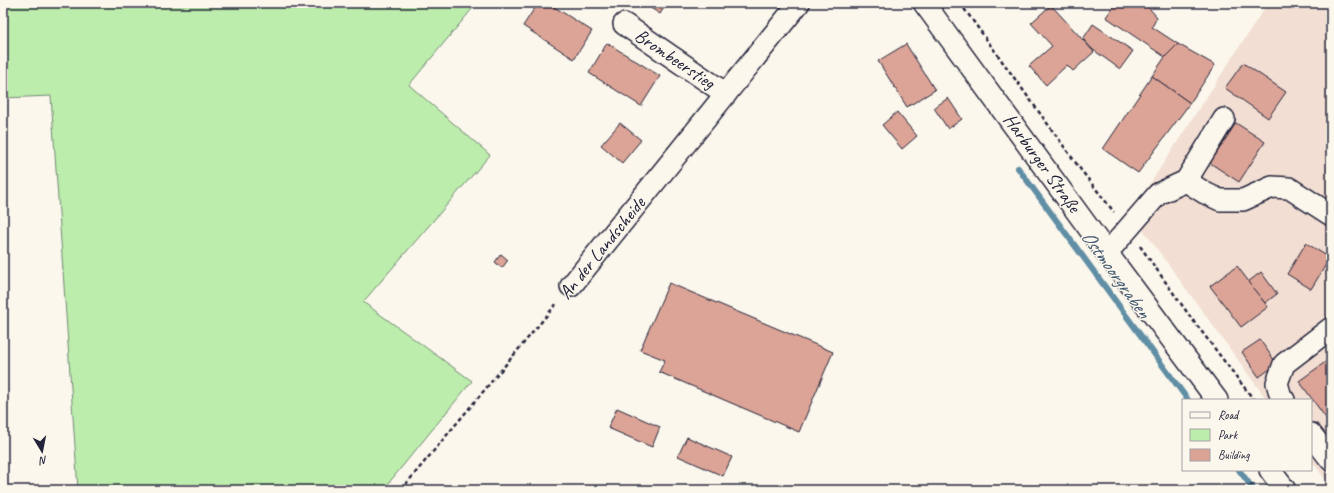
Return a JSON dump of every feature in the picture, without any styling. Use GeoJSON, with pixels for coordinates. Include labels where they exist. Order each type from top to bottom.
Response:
{"type":"FeatureCollection","features":[{"type":"Feature","properties":{"kind":"street","name":"An der Landscheide"},"geometry":{"type":"LineString","coordinates":[[571,286],[799,3]]}},
{"type":"Feature","properties":{"kind":"street","name":"Harburger Straße"},"geometry":{"type":"LineString","coordinates":[[924,3],[1107,253],[1216,399]]}},
{"type":"Feature","properties":{"kind":"street","name":"Brombeerstieg"},"geometry":{"type":"LineString","coordinates":[[624,24],[726,94]]}},
{"type":"Feature","properties":{"kind":"street"},"geometry":{"type":"LineString","coordinates":[[1107,253],[1158,194],[1186,181],[1224,119]]}},
{"type":"Feature","properties":{"kind":"street"},"geometry":{"type":"LineString","coordinates":[[1186,181],[1205,193],[1220,200],[1243,200],[1272,187],[1289,188],[1331,215]]}},
{"type":"Feature","properties":{"kind":"street"},"geometry":{"type":"LineString","coordinates":[[1283,399],[1277,383],[1284,364],[1331,328]]}},
{"type":"Feature","properties":{"kind":"street"},"geometry":{"type":"LineString","coordinates":[[1312,435],[1331,460]]}},
{"type":"Feature","properties":{"kind":"street"},"geometry":{"type":"LineString","coordinates":[[1271,471],[1284,490]]}},
{"type":"Feature","properties":{"kind":"path"},"geometry":{"type":"LineString","coordinates":[[960,3],[1089,181],[1128,229],[1189,315],[1253,399]]}},
{"type":"Feature","properties":{"kind":"path","name":"An der Landscheide"},"geometry":{"type":"LineString","coordinates":[[401,490],[571,286]]}},
{"type":"Feature","properties":{"kind":"shaded area"},"geometry":{"type":"Polygon","coordinates":[[[1268,3],[1331,3],[1331,487],[1312,461],[1312,399],[1266,399],[1131,213],[1268,3]]]}},
{"type":"Feature","properties":{"kind":"green space"},"geometry":{"type":"Polygon","coordinates":[[[3,3],[477,3],[409,85],[490,155],[363,302],[472,381],[383,490],[78,490],[51,96],[3,98],[3,3]]]}},
{"type":"Feature","properties":{"kind":"building"},"geometry":{"type":"Polygon","coordinates":[[[538,3],[548,3],[592,31],[574,59],[523,26],[538,3]]]}},
{"type":"Feature","properties":{"kind":"building"},"geometry":{"type":"Polygon","coordinates":[[[643,3],[667,3],[660,14],[643,3]]]}},
{"type":"Feature","properties":{"kind":"building"},"geometry":{"type":"Polygon","coordinates":[[[1116,3],[1151,3],[1148,7],[1157,17],[1152,27],[1178,44],[1165,57],[1106,17],[1116,3]]]}},
{"type":"Feature","properties":{"kind":"building"},"geometry":{"type":"Polygon","coordinates":[[[1051,5],[1094,52],[1073,71],[1067,65],[1046,85],[1029,66],[1052,46],[1031,23],[1051,5]]]}},
{"type":"Feature","properties":{"kind":"building"},"geometry":{"type":"Polygon","coordinates":[[[1093,24],[1133,51],[1120,69],[1092,49],[1083,39],[1093,24]]]}},
{"type":"Feature","properties":{"kind":"building"},"geometry":{"type":"Polygon","coordinates":[[[607,43],[660,76],[641,106],[589,73],[607,43]]]}},
{"type":"Feature","properties":{"kind":"building"},"geometry":{"type":"Polygon","coordinates":[[[906,44],[935,90],[907,107],[878,61],[906,44]]]}},
{"type":"Feature","properties":{"kind":"building"},"geometry":{"type":"Polygon","coordinates":[[[1178,44],[1215,65],[1190,103],[1152,76],[1165,57],[1178,44]]]}},
{"type":"Feature","properties":{"kind":"building"},"geometry":{"type":"Polygon","coordinates":[[[1243,63],[1286,92],[1268,118],[1225,88],[1243,63]]]}},
{"type":"Feature","properties":{"kind":"building"},"geometry":{"type":"Polygon","coordinates":[[[1152,76],[1190,103],[1138,173],[1103,149],[1152,76]]]}},
{"type":"Feature","properties":{"kind":"building"},"geometry":{"type":"Polygon","coordinates":[[[948,98],[962,119],[948,129],[934,108],[948,98]]]}},
{"type":"Feature","properties":{"kind":"building"},"geometry":{"type":"Polygon","coordinates":[[[897,112],[917,136],[902,149],[882,125],[897,112]]]}},
{"type":"Feature","properties":{"kind":"building"},"geometry":{"type":"Polygon","coordinates":[[[620,123],[641,140],[622,163],[601,145],[620,123]]]}},
{"type":"Feature","properties":{"kind":"building"},"geometry":{"type":"Polygon","coordinates":[[[1236,123],[1265,142],[1239,182],[1210,163],[1236,123]]]}},
{"type":"Feature","properties":{"kind":"building"},"geometry":{"type":"Polygon","coordinates":[[[1306,243],[1330,258],[1311,289],[1287,274],[1306,243]]]}},
{"type":"Feature","properties":{"kind":"building"},"geometry":{"type":"Polygon","coordinates":[[[501,254],[508,260],[502,268],[495,262],[501,254]]]}},
{"type":"Feature","properties":{"kind":"building"},"geometry":{"type":"Polygon","coordinates":[[[1237,266],[1268,307],[1241,327],[1210,286],[1237,266]]]}},
{"type":"Feature","properties":{"kind":"building"},"geometry":{"type":"Polygon","coordinates":[[[1261,272],[1277,294],[1265,303],[1248,282],[1261,272]]]}},
{"type":"Feature","properties":{"kind":"building"},"geometry":{"type":"Polygon","coordinates":[[[669,283],[833,352],[799,432],[659,372],[665,360],[640,350],[669,283]]]}},
{"type":"Feature","properties":{"kind":"building"},"geometry":{"type":"Polygon","coordinates":[[[1260,340],[1277,364],[1259,377],[1242,352],[1260,340]]]}},
{"type":"Feature","properties":{"kind":"building"},"geometry":{"type":"Polygon","coordinates":[[[1331,358],[1331,425],[1299,381],[1331,358]]]}},
{"type":"Feature","properties":{"kind":"building"},"geometry":{"type":"Polygon","coordinates":[[[617,408],[660,427],[652,447],[608,428],[617,408]]]}},
{"type":"Feature","properties":{"kind":"building"},"geometry":{"type":"Polygon","coordinates":[[[687,437],[732,457],[723,476],[678,456],[687,437]]]}},
{"type":"Feature","properties":{"kind":"waterway","name":"Ostmoorgraben"},"geometry":{"type":"LineString","coordinates":[[1018,168],[1187,399]]}},
{"type":"Feature","properties":{"kind":"waterway","name":"Ostmoorgraben"},"geometry":{"type":"LineString","coordinates":[[1240,471],[1254,490]]}}]}
